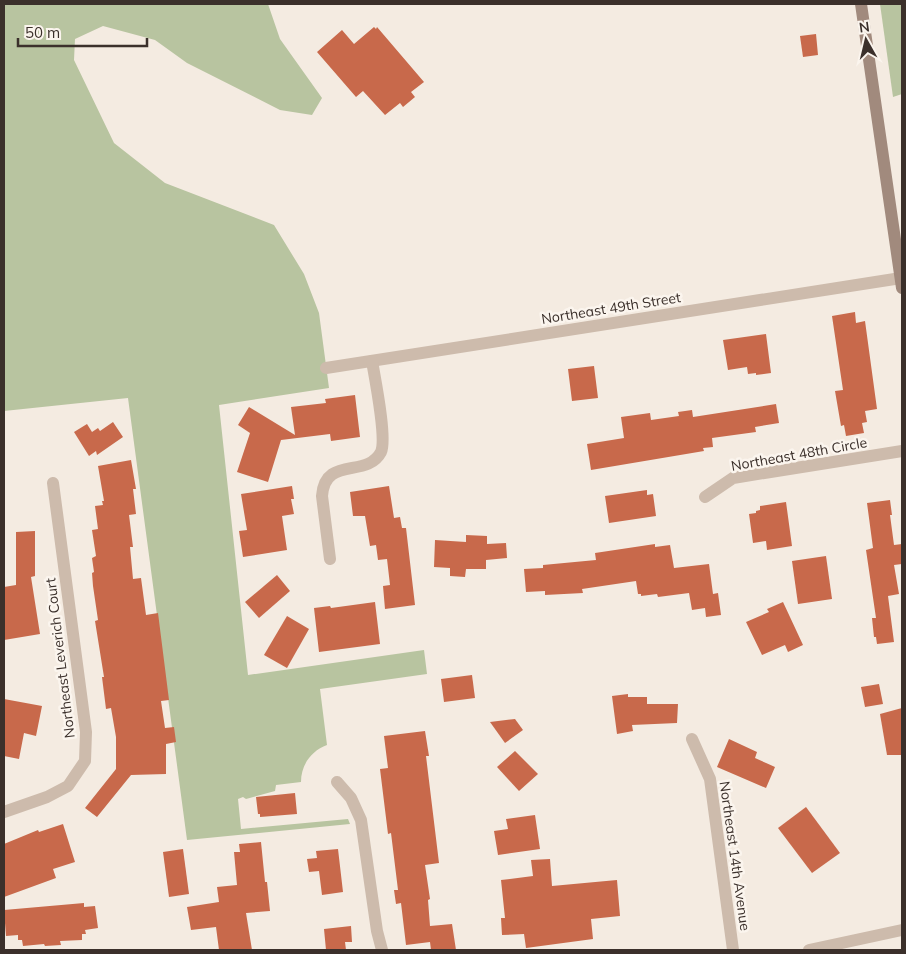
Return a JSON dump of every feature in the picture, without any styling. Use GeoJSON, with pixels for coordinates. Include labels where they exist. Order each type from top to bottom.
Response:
{"type":"FeatureCollection","features":[{"type":"Feature","properties":{"kind":"street"},"geometry":{"type":"LineString","coordinates":[[861,4],[901,283]]}},
{"type":"Feature","properties":{"kind":"street","name":"Northeast 49th Street"},"geometry":{"type":"LineString","coordinates":[[326,368],[901,283]]}},
{"type":"Feature","properties":{"kind":"street"},"geometry":{"type":"LineString","coordinates":[[330,559],[322,488],[326,480],[338,470],[370,463],[381,452],[383,445],[372,360]]}},
{"type":"Feature","properties":{"kind":"street","name":"Northeast 48th Circle"},"geometry":{"type":"LineString","coordinates":[[705,497],[733,478],[902,451]]}},
{"type":"Feature","properties":{"kind":"street","name":"Northeast Leverich Court"},"geometry":{"type":"LineString","coordinates":[[4,812],[47,797],[68,786],[85,761],[86,732],[53,483]]}},
{"type":"Feature","properties":{"kind":"street","name":"Northeast 14th Avenue"},"geometry":{"type":"LineString","coordinates":[[692,739],[710,779],[733,950]]}},
{"type":"Feature","properties":{"kind":"street"},"geometry":{"type":"LineString","coordinates":[[337,782],[351,798],[361,820],[377,931],[382,950]]}},
{"type":"Feature","properties":{"kind":"street"},"geometry":{"type":"LineString","coordinates":[[809,950],[902,930]]}},
{"type":"Feature","properties":{"kind":"green space"},"geometry":{"type":"Polygon","coordinates":[[[4,4],[268,4],[280,39],[322,98],[312,115],[280,110],[187,63],[155,40],[103,26],[75,39],[74,60],[114,143],[165,183],[274,225],[304,274],[319,313],[329,388],[219,405],[248,675],[424,650],[427,674],[320,689],[327,745],[316,751],[308,759],[301,776],[301,782],[276,785],[275,791],[246,799],[243,797],[238,799],[241,829],[348,819],[350,824],[187,840],[128,398],[4,411],[4,4]]]}},
{"type":"Feature","properties":{"kind":"green space"},"geometry":{"type":"Polygon","coordinates":[[[880,4],[902,4],[902,94],[893,97],[880,4]]]}},
{"type":"Feature","properties":{"kind":"building"},"geometry":{"type":"Polygon","coordinates":[[[374,27],[376,29],[377,27],[424,82],[411,92],[415,97],[403,107],[400,103],[385,115],[363,91],[356,97],[317,52],[342,30],[354,44],[374,27]]]}},
{"type":"Feature","properties":{"kind":"building"},"geometry":{"type":"Polygon","coordinates":[[[816,34],[818,55],[803,57],[800,36],[816,34]]]}},
{"type":"Feature","properties":{"kind":"building"},"geometry":{"type":"Polygon","coordinates":[[[855,312],[856,323],[865,321],[877,409],[865,411],[867,422],[862,423],[864,433],[846,436],[844,425],[841,426],[835,391],[843,390],[832,316],[855,312]]]}},
{"type":"Feature","properties":{"kind":"building"},"geometry":{"type":"Polygon","coordinates":[[[766,334],[771,373],[748,374],[747,367],[728,370],[723,340],[766,334]]]}},
{"type":"Feature","properties":{"kind":"building"},"geometry":{"type":"Polygon","coordinates":[[[594,366],[598,398],[572,401],[568,369],[594,366]]]}},
{"type":"Feature","properties":{"kind":"building"},"geometry":{"type":"Polygon","coordinates":[[[355,395],[360,437],[331,441],[330,434],[281,440],[268,482],[237,472],[250,433],[238,425],[249,407],[295,435],[291,407],[326,403],[325,399],[355,395]]]}},
{"type":"Feature","properties":{"kind":"building"},"geometry":{"type":"Polygon","coordinates":[[[776,404],[779,423],[755,427],[756,432],[712,438],[713,447],[703,448],[704,451],[591,470],[587,444],[624,438],[621,417],[650,413],[651,420],[679,416],[678,412],[692,410],[693,417],[776,404]]]}},
{"type":"Feature","properties":{"kind":"building"},"geometry":{"type":"Polygon","coordinates":[[[113,422],[123,437],[97,455],[96,451],[89,456],[74,432],[87,424],[92,432],[98,428],[100,431],[113,422]]]}},
{"type":"Feature","properties":{"kind":"building"},"geometry":{"type":"Polygon","coordinates":[[[131,460],[136,489],[133,489],[136,514],[129,515],[133,547],[130,547],[133,579],[141,578],[146,615],[158,613],[169,700],[161,701],[165,728],[174,727],[176,742],[166,744],[166,774],[131,775],[97,817],[85,808],[116,769],[116,737],[111,708],[106,709],[102,677],[104,677],[95,621],[98,620],[92,573],[94,572],[92,558],[96,556],[92,530],[98,529],[95,506],[103,505],[102,501],[104,501],[98,466],[131,460]]]}},
{"type":"Feature","properties":{"kind":"building"},"geometry":{"type":"Polygon","coordinates":[[[292,486],[294,499],[291,499],[294,514],[282,516],[287,550],[243,557],[239,531],[247,530],[241,494],[292,486]]]}},
{"type":"Feature","properties":{"kind":"building"},"geometry":{"type":"Polygon","coordinates":[[[389,486],[394,518],[400,517],[402,528],[406,528],[415,605],[385,609],[383,586],[390,585],[387,559],[378,560],[376,545],[370,546],[365,516],[353,516],[350,492],[389,486]]]}},
{"type":"Feature","properties":{"kind":"building"},"geometry":{"type":"Polygon","coordinates":[[[647,490],[647,495],[653,494],[656,516],[609,523],[605,496],[647,490]]]}},
{"type":"Feature","properties":{"kind":"building"},"geometry":{"type":"Polygon","coordinates":[[[890,500],[894,545],[902,544],[902,564],[894,565],[899,594],[888,596],[894,642],[877,644],[876,637],[874,637],[872,618],[876,618],[866,550],[873,548],[867,503],[890,500]]]}},
{"type":"Feature","properties":{"kind":"building"},"geometry":{"type":"Polygon","coordinates":[[[786,502],[792,546],[767,550],[766,541],[753,543],[749,514],[756,513],[756,511],[760,510],[760,506],[786,502]]]}},
{"type":"Feature","properties":{"kind":"building"},"geometry":{"type":"Polygon","coordinates":[[[35,531],[35,576],[31,577],[40,634],[4,640],[4,587],[16,585],[16,532],[35,531]]]}},
{"type":"Feature","properties":{"kind":"building"},"geometry":{"type":"Polygon","coordinates":[[[466,535],[487,536],[487,544],[506,543],[507,558],[486,560],[486,569],[466,569],[465,577],[450,576],[450,568],[434,567],[435,540],[466,542],[466,535]]]}},
{"type":"Feature","properties":{"kind":"building"},"geometry":{"type":"Polygon","coordinates":[[[655,544],[655,547],[670,545],[674,568],[709,564],[713,594],[718,593],[721,615],[706,617],[705,608],[692,610],[689,593],[658,597],[657,594],[641,596],[641,594],[638,594],[636,581],[582,589],[583,593],[545,595],[545,591],[526,592],[524,569],[543,568],[543,565],[596,560],[595,553],[655,544]]]}},
{"type":"Feature","properties":{"kind":"building"},"geometry":{"type":"Polygon","coordinates":[[[826,556],[832,599],[798,604],[792,561],[826,556]]]}},
{"type":"Feature","properties":{"kind":"building"},"geometry":{"type":"Polygon","coordinates":[[[277,575],[290,591],[259,618],[245,602],[277,575]]]}},
{"type":"Feature","properties":{"kind":"building"},"geometry":{"type":"Polygon","coordinates":[[[375,602],[380,644],[319,652],[314,608],[330,606],[331,608],[375,602]]]}},
{"type":"Feature","properties":{"kind":"building"},"geometry":{"type":"Polygon","coordinates":[[[783,602],[803,645],[788,652],[785,645],[762,655],[746,622],[769,612],[767,609],[783,602]]]}},
{"type":"Feature","properties":{"kind":"building"},"geometry":{"type":"Polygon","coordinates":[[[287,616],[309,629],[287,668],[264,655],[287,616]]]}},
{"type":"Feature","properties":{"kind":"building"},"geometry":{"type":"Polygon","coordinates":[[[472,675],[475,698],[444,702],[441,679],[472,675]]]}},
{"type":"Feature","properties":{"kind":"building"},"geometry":{"type":"Polygon","coordinates":[[[879,684],[883,704],[865,707],[861,687],[879,684]]]}},
{"type":"Feature","properties":{"kind":"building"},"geometry":{"type":"Polygon","coordinates":[[[628,694],[628,697],[647,697],[647,704],[678,704],[677,723],[632,725],[633,731],[617,734],[612,696],[628,694]]]}},
{"type":"Feature","properties":{"kind":"building"},"geometry":{"type":"Polygon","coordinates":[[[4,699],[42,706],[36,736],[24,733],[19,759],[4,756],[4,699]]]}},
{"type":"Feature","properties":{"kind":"building"},"geometry":{"type":"Polygon","coordinates":[[[902,708],[902,755],[887,755],[880,714],[902,708]]]}},
{"type":"Feature","properties":{"kind":"building"},"geometry":{"type":"Polygon","coordinates":[[[515,719],[523,730],[505,743],[490,722],[515,719]]]}},
{"type":"Feature","properties":{"kind":"building"},"geometry":{"type":"Polygon","coordinates":[[[425,731],[429,756],[426,756],[439,863],[425,865],[430,899],[428,900],[430,926],[452,924],[456,950],[431,950],[430,942],[406,945],[401,903],[396,904],[394,890],[398,890],[391,833],[388,834],[380,769],[388,768],[384,736],[425,731]]]}},
{"type":"Feature","properties":{"kind":"building"},"geometry":{"type":"Polygon","coordinates":[[[729,739],[757,752],[755,758],[775,767],[766,788],[717,767],[729,739]]]}},
{"type":"Feature","properties":{"kind":"building"},"geometry":{"type":"Polygon","coordinates":[[[515,751],[538,774],[519,791],[497,767],[515,751]]]}},
{"type":"Feature","properties":{"kind":"building"},"geometry":{"type":"Polygon","coordinates":[[[295,793],[297,814],[260,817],[260,814],[258,814],[256,797],[295,793]]]}},
{"type":"Feature","properties":{"kind":"building"},"geometry":{"type":"Polygon","coordinates":[[[806,807],[840,853],[812,873],[778,828],[806,807]]]}},
{"type":"Feature","properties":{"kind":"building"},"geometry":{"type":"Polygon","coordinates":[[[535,815],[540,849],[498,855],[494,831],[508,829],[506,819],[535,815]]]}},
{"type":"Feature","properties":{"kind":"building"},"geometry":{"type":"Polygon","coordinates":[[[63,824],[75,862],[53,869],[56,878],[4,897],[4,844],[38,830],[39,832],[63,824]]]}},
{"type":"Feature","properties":{"kind":"building"},"geometry":{"type":"Polygon","coordinates":[[[261,842],[270,911],[246,913],[252,950],[219,950],[216,927],[191,930],[187,907],[219,902],[217,887],[237,885],[234,852],[240,852],[239,844],[261,842]]]}},
{"type":"Feature","properties":{"kind":"building"},"geometry":{"type":"Polygon","coordinates":[[[183,849],[189,894],[169,897],[163,852],[183,849]]]}},
{"type":"Feature","properties":{"kind":"building"},"geometry":{"type":"Polygon","coordinates":[[[338,849],[343,892],[322,895],[319,871],[309,872],[307,859],[317,858],[316,851],[338,849]]]}},
{"type":"Feature","properties":{"kind":"building"},"geometry":{"type":"Polygon","coordinates":[[[550,859],[552,886],[617,880],[620,916],[591,919],[593,939],[526,948],[524,934],[502,935],[501,918],[505,918],[501,880],[533,876],[531,860],[550,859]]]}},
{"type":"Feature","properties":{"kind":"building"},"geometry":{"type":"Polygon","coordinates":[[[84,903],[84,907],[95,906],[98,928],[85,930],[86,934],[82,934],[82,940],[60,941],[61,945],[23,946],[22,940],[18,940],[18,935],[6,936],[4,910],[84,903]]]}},
{"type":"Feature","properties":{"kind":"building"},"geometry":{"type":"Polygon","coordinates":[[[351,926],[352,942],[345,942],[346,950],[326,950],[324,929],[351,926]]]}}]}
